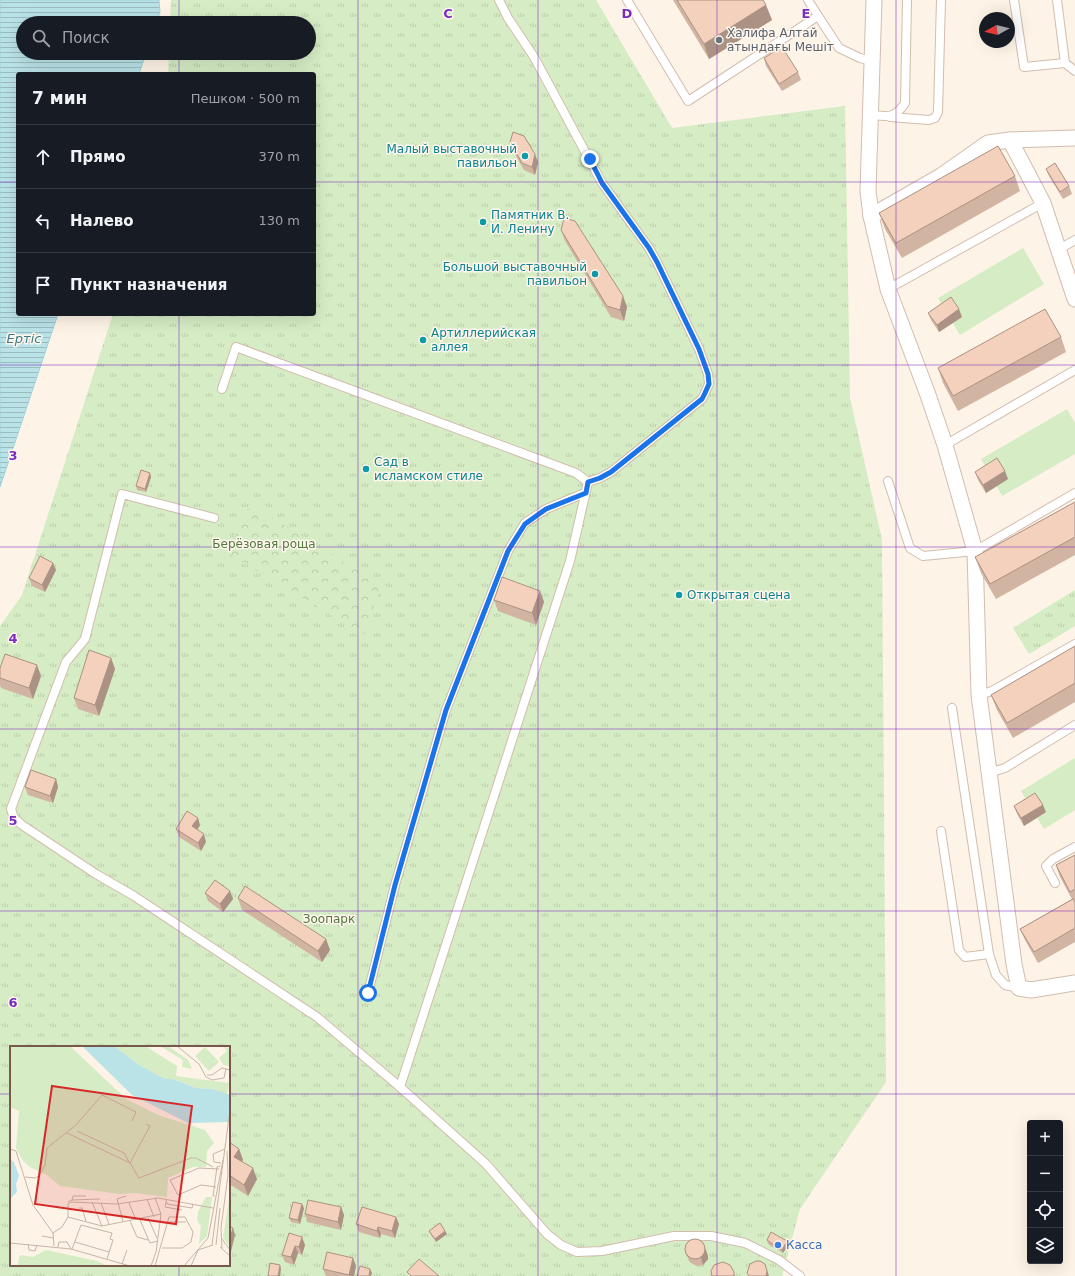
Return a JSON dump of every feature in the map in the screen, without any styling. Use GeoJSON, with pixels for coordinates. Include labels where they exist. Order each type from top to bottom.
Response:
{"type":"FeatureCollection","features":[{"type":"Feature","properties":{"kind":"street"},"geometry":{"type":"LineString","coordinates":[[874,0],[868,191],[871,216],[888,289],[926,388],[945,445],[975,551],[979,695],[1014,964],[1019,988],[1031,990],[1075,983]]}},
{"type":"Feature","properties":{"kind":"street"},"geometry":{"type":"LineString","coordinates":[[871,216],[941,176],[988,142],[1075,138]]}},
{"type":"Feature","properties":{"kind":"street"},"geometry":{"type":"LineString","coordinates":[[1010,140],[1043,203],[1075,299]]}},
{"type":"Feature","properties":{"kind":"lane"},"geometry":{"type":"LineString","coordinates":[[499,0],[508,18],[534,57],[602,183],[649,248],[657,262],[699,349],[708,374],[709,384],[702,399],[611,472],[588,482]]}},
{"type":"Feature","properties":{"kind":"lane"},"geometry":{"type":"LineString","coordinates":[[627,0],[688,101],[818,16]]}},
{"type":"Feature","properties":{"kind":"lane"},"geometry":{"type":"LineString","coordinates":[[808,0],[839,48],[860,58],[872,61]]}},
{"type":"Feature","properties":{"kind":"lane"},"geometry":{"type":"LineString","coordinates":[[890,117],[901,109],[905,103],[907,0]]}},
{"type":"Feature","properties":{"kind":"lane"},"geometry":{"type":"LineString","coordinates":[[870,115],[929,120],[935,118],[938,112],[941,0]]}},
{"type":"Feature","properties":{"kind":"lane"},"geometry":{"type":"LineString","coordinates":[[1014,0],[1024,67],[1065,63]]}},
{"type":"Feature","properties":{"kind":"lane"},"geometry":{"type":"LineString","coordinates":[[1057,0],[1065,63],[1075,71]]}},
{"type":"Feature","properties":{"kind":"lane"},"geometry":{"type":"LineString","coordinates":[[888,289],[1043,203]]}},
{"type":"Feature","properties":{"kind":"lane"},"geometry":{"type":"LineString","coordinates":[[1058,250],[1075,240]]}},
{"type":"Feature","properties":{"kind":"lane"},"geometry":{"type":"LineString","coordinates":[[222,389],[236,347],[576,473],[588,482]]}},
{"type":"Feature","properties":{"kind":"lane"},"geometry":{"type":"LineString","coordinates":[[945,445],[1075,370]]}},
{"type":"Feature","properties":{"kind":"lane"},"geometry":{"type":"LineString","coordinates":[[888,481],[910,548],[923,556],[975,551],[1075,493]]}},
{"type":"Feature","properties":{"kind":"lane"},"geometry":{"type":"LineString","coordinates":[[400,1087],[570,561],[588,482]]}},
{"type":"Feature","properties":{"kind":"lane"},"geometry":{"type":"LineString","coordinates":[[368,993],[395,885],[446,710],[508,551],[525,524],[546,509],[586,493]]}},
{"type":"Feature","properties":{"kind":"lane"},"geometry":{"type":"LineString","coordinates":[[214,518],[122,494],[85,639],[66,662],[10,809],[14,818],[22,825],[96,874],[134,896],[317,1017],[400,1087],[486,1164],[547,1234],[561,1245],[577,1252],[602,1250],[674,1236],[711,1236],[745,1243],[779,1260],[800,1276]]}},
{"type":"Feature","properties":{"kind":"lane"},"geometry":{"type":"LineString","coordinates":[[979,695],[992,691],[1075,644]]}},
{"type":"Feature","properties":{"kind":"lane"},"geometry":{"type":"LineString","coordinates":[[952,708],[989,954],[996,975],[1005,985],[1019,988]]}},
{"type":"Feature","properties":{"kind":"lane"},"geometry":{"type":"LineString","coordinates":[[989,773],[1005,768],[1075,725]]}},
{"type":"Feature","properties":{"kind":"lane"},"geometry":{"type":"LineString","coordinates":[[941,831],[959,950],[965,957],[989,954]]}},
{"type":"Feature","properties":{"kind":"lane"},"geometry":{"type":"LineString","coordinates":[[1055,883],[1046,866],[1053,859],[1075,847]]}},
{"type":"Feature","properties":{"kind":"green space","name":"Зоопарк"},"geometry":{"type":"Polygon","coordinates":[[[171,0],[596,0],[672,128],[845,106],[850,398],[882,540],[886,1082],[800,1209],[782,1276],[0,1276],[0,626],[22,595],[112,316],[316,316],[316,72],[168,72],[169,60],[316,60],[316,16],[170,16],[171,0]]]}},
{"type":"Feature","properties":{"kind":"green space"},"geometry":{"type":"Polygon","coordinates":[[[1023,248],[1044,284],[960,335],[938,298],[1023,248]]]}},
{"type":"Feature","properties":{"kind":"green space"},"geometry":{"type":"Polygon","coordinates":[[[1067,409],[1075,423],[1075,454],[1002,496],[981,459],[1067,409]]]}},
{"type":"Feature","properties":{"kind":"green space","name":"Берёзовая роща"},"geometry":{"type":"Polygon","coordinates":[[[250,504],[381,585],[373,609],[371,632],[357,635],[341,621],[227,553],[250,504]]]}},
{"type":"Feature","properties":{"kind":"green space"},"geometry":{"type":"Polygon","coordinates":[[[1075,590],[1075,626],[1029,654],[1013,628],[1075,590]]]}},
{"type":"Feature","properties":{"kind":"green space"},"geometry":{"type":"Polygon","coordinates":[[[1075,758],[1075,810],[1044,829],[1021,791],[1075,758]]]}},
{"type":"Feature","properties":{"kind":"water","name":"Ертіс"},"geometry":{"type":"Polygon","coordinates":[[[0,0],[159,0],[160,12],[159,16],[16,16],[16,60],[144,60],[140,72],[16,72],[16,316],[57,316],[0,487],[0,0]]]}},
{"type":"Feature","properties":{"kind":"building","name":"Халифа Алтай атындағы Мешіт"},"geometry":{"type":"Polygon","coordinates":[[[677,0],[763,0],[766,5],[704,44],[677,0]]]}},
{"type":"Feature","properties":{"kind":"building"},"geometry":{"type":"Polygon","coordinates":[[[782,47],[798,72],[779,84],[764,58],[782,47]]]}},
{"type":"Feature","properties":{"kind":"building","name":"Малый выставочный павильон"},"geometry":{"type":"Polygon","coordinates":[[[513,132],[524,136],[535,154],[532,167],[522,163],[510,142],[513,132]]]}},
{"type":"Feature","properties":{"kind":"building"},"geometry":{"type":"Polygon","coordinates":[[[998,146],[1015,176],[896,243],[879,213],[998,146]]]}},
{"type":"Feature","properties":{"kind":"building"},"geometry":{"type":"Polygon","coordinates":[[[1055,163],[1069,186],[1060,192],[1046,169],[1055,163]]]}},
{"type":"Feature","properties":{"kind":"building","name":"Большой выставочный павильон"},"geometry":{"type":"Polygon","coordinates":[[[564,218],[575,221],[623,296],[620,310],[607,306],[561,230],[564,218]]]}},
{"type":"Feature","properties":{"kind":"building"},"geometry":{"type":"Polygon","coordinates":[[[951,297],[959,309],[937,325],[928,313],[951,297]]]}},
{"type":"Feature","properties":{"kind":"building"},"geometry":{"type":"Polygon","coordinates":[[[1045,309],[1061,337],[953,396],[938,368],[1045,309]]]}},
{"type":"Feature","properties":{"kind":"building"},"geometry":{"type":"Polygon","coordinates":[[[997,458],[1005,471],[983,485],[975,472],[997,458]]]}},
{"type":"Feature","properties":{"kind":"building"},"geometry":{"type":"Polygon","coordinates":[[[141,470],[150,473],[145,489],[136,486],[141,470]]]}},
{"type":"Feature","properties":{"kind":"building"},"geometry":{"type":"Polygon","coordinates":[[[1075,502],[1075,537],[990,584],[975,557],[1075,502]]]}},
{"type":"Feature","properties":{"kind":"building"},"geometry":{"type":"Polygon","coordinates":[[[40,556],[53,563],[42,585],[29,578],[40,556]]]}},
{"type":"Feature","properties":{"kind":"building"},"geometry":{"type":"Polygon","coordinates":[[[502,577],[540,591],[532,613],[494,600],[502,577]]]}},
{"type":"Feature","properties":{"kind":"building"},"geometry":{"type":"Polygon","coordinates":[[[1075,646],[1075,683],[1007,723],[991,695],[1075,646]]]}},
{"type":"Feature","properties":{"kind":"building"},"geometry":{"type":"Polygon","coordinates":[[[89,650],[111,658],[95,705],[74,698],[89,650]]]}},
{"type":"Feature","properties":{"kind":"building"},"geometry":{"type":"Polygon","coordinates":[[[5,654],[37,665],[29,688],[0,678],[0,668],[5,654]]]}},
{"type":"Feature","properties":{"kind":"building"},"geometry":{"type":"Polygon","coordinates":[[[31,770],[56,779],[50,796],[25,787],[31,770]]]}},
{"type":"Feature","properties":{"kind":"building"},"geometry":{"type":"Polygon","coordinates":[[[1035,793],[1043,805],[1021,818],[1014,806],[1035,793]]]}},
{"type":"Feature","properties":{"kind":"building"},"geometry":{"type":"Polygon","coordinates":[[[187,811],[198,818],[192,826],[204,834],[198,843],[176,829],[187,811]]]}},
{"type":"Feature","properties":{"kind":"building"},"geometry":{"type":"Polygon","coordinates":[[[1075,855],[1075,889],[1070,892],[1056,865],[1075,855]]]}},
{"type":"Feature","properties":{"kind":"building"},"geometry":{"type":"Polygon","coordinates":[[[215,880],[230,891],[220,904],[205,893],[215,880]]]}},
{"type":"Feature","properties":{"kind":"building"},"geometry":{"type":"Polygon","coordinates":[[[245,886],[326,939],[318,951],[238,898],[245,886]]]}},
{"type":"Feature","properties":{"kind":"building"},"geometry":{"type":"Polygon","coordinates":[[[1073,899],[1075,902],[1075,928],[1034,952],[1020,929],[1073,899]]]}},
{"type":"Feature","properties":{"kind":"building"},"geometry":{"type":"Polygon","coordinates":[[[230,1143],[239,1149],[234,1157],[253,1168],[244,1185],[230,1176],[230,1143]]]}},
{"type":"Feature","properties":{"kind":"building"},"geometry":{"type":"Polygon","coordinates":[[[308,1200],[341,1207],[338,1222],[305,1214],[308,1200]]]}},
{"type":"Feature","properties":{"kind":"building"},"geometry":{"type":"Polygon","coordinates":[[[293,1202],[302,1204],[298,1220],[289,1218],[293,1202]]]}},
{"type":"Feature","properties":{"kind":"building"},"geometry":{"type":"Polygon","coordinates":[[[362,1207],[396,1217],[392,1231],[378,1227],[377,1231],[356,1224],[362,1207]]]}},
{"type":"Feature","properties":{"kind":"building"},"geometry":{"type":"Polygon","coordinates":[[[440,1223],[445,1231],[435,1239],[429,1231],[440,1223]]]}},
{"type":"Feature","properties":{"kind":"building"},"geometry":{"type":"Polygon","coordinates":[[[230,1226],[233,1228],[230,1238],[230,1226]]]}},
{"type":"Feature","properties":{"kind":"building"},"geometry":{"type":"Polygon","coordinates":[[[771,1232],[787,1241],[782,1250],[767,1240],[771,1232]]]}},
{"type":"Feature","properties":{"kind":"building"},"geometry":{"type":"Polygon","coordinates":[[[289,1233],[302,1237],[299,1247],[295,1246],[291,1257],[282,1255],[289,1233]]]}},
{"type":"Feature","properties":{"kind":"building"},"geometry":{"type":"Polygon","coordinates":[[[695,1239],[702,1242],[705,1249],[702,1256],[695,1259],[688,1256],[685,1249],[688,1242],[695,1239]]]}},
{"type":"Feature","properties":{"kind":"building"},"geometry":{"type":"Polygon","coordinates":[[[327,1252],[353,1258],[349,1275],[323,1269],[327,1252]]]}},
{"type":"Feature","properties":{"kind":"building"},"geometry":{"type":"Polygon","coordinates":[[[419,1259],[439,1276],[411,1276],[407,1272],[419,1259]]]}},
{"type":"Feature","properties":{"kind":"building"},"geometry":{"type":"Polygon","coordinates":[[[760,1261],[765,1264],[767,1271],[766,1276],[749,1276],[747,1273],[750,1264],[760,1261]]]}},
{"type":"Feature","properties":{"kind":"building"},"geometry":{"type":"Polygon","coordinates":[[[723,1262],[730,1265],[734,1272],[734,1276],[712,1276],[711,1271],[714,1265],[723,1262]]]}},
{"type":"Feature","properties":{"kind":"building"},"geometry":{"type":"Polygon","coordinates":[[[270,1263],[280,1265],[278,1276],[268,1276],[270,1263]]]}},
{"type":"Feature","properties":{"kind":"building"},"geometry":{"type":"Polygon","coordinates":[[[360,1266],[370,1269],[369,1276],[357,1276],[360,1266]]]}},
{"type":"Feature","properties":{"kind":"place","name":"Халифа Алтай атындағы Мешіт"},"geometry":{"type":"Point","coordinates":[719,40]}},
{"type":"Feature","properties":{"kind":"place","name":"Малый выставочный павильон"},"geometry":{"type":"Point","coordinates":[525,156]}},
{"type":"Feature","properties":{"kind":"place","name":"Памятник В. И. Ленину"},"geometry":{"type":"Point","coordinates":[483,222]}},
{"type":"Feature","properties":{"kind":"place","name":"Большой выставочный павильон"},"geometry":{"type":"Point","coordinates":[595,274]}},
{"type":"Feature","properties":{"kind":"place","name":"Артиллерийская аллея"},"geometry":{"type":"Point","coordinates":[423,340]}},
{"type":"Feature","properties":{"kind":"place","name":"Сад в исламском стиле"},"geometry":{"type":"Point","coordinates":[366,469]}},
{"type":"Feature","properties":{"kind":"place","name":"Открытая сцена"},"geometry":{"type":"Point","coordinates":[679,595]}},
{"type":"Feature","properties":{"kind":"place","name":"Касса"},"geometry":{"type":"Point","coordinates":[778,1245]}},
{"type":"Feature","properties":{"kind":"route"},"geometry":{"type":"LineString","coordinates":[[368,993],[395,885],[446,710],[508,551],[525,524],[546,509],[586,493],[588,482],[611,472],[702,399],[709,384],[708,374],[699,349],[657,262],[649,248],[602,183],[590,159]]}}]}
